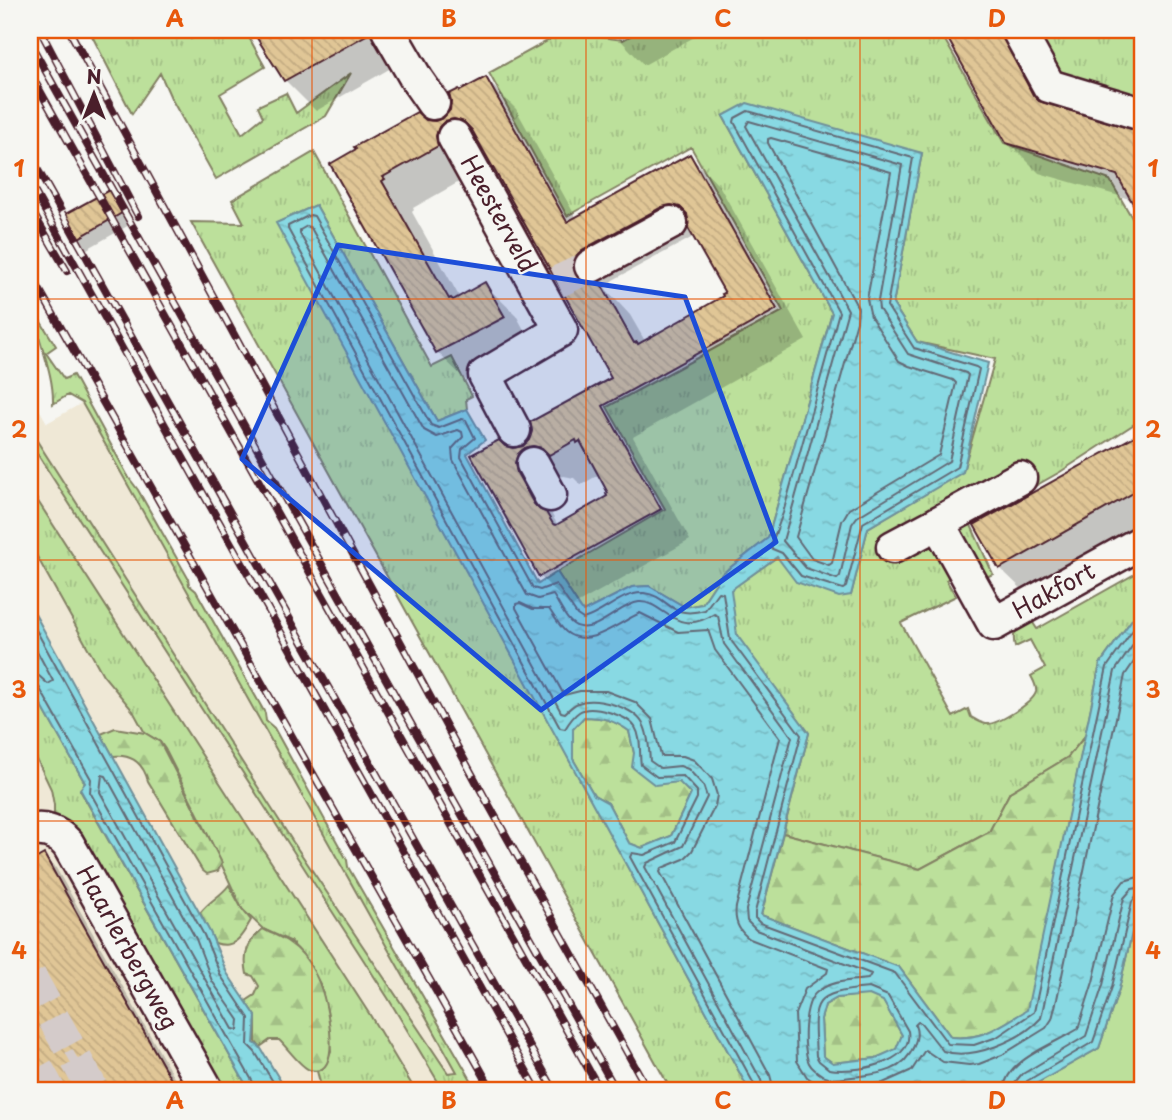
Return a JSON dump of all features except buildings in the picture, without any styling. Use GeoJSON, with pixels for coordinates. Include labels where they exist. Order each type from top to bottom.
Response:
{"type":"FeatureCollection","features":[{"type":"Feature","properties":{"kind":"street"},"geometry":{"type":"LineString","coordinates":[[388,30],[433,103]]}},
{"type":"Feature","properties":{"kind":"street"},"geometry":{"type":"LineString","coordinates":[[1018,30],[1049,86],[1142,114]]}},
{"type":"Feature","properties":{"kind":"street","name":"Heesterveld"},"geometry":{"type":"LineString","coordinates":[[454,137],[549,287],[561,330],[485,375],[514,430]]}},
{"type":"Feature","properties":{"kind":"street"},"geometry":{"type":"LineString","coordinates":[[591,266],[671,223]]}},
{"type":"Feature","properties":{"kind":"street"},"geometry":{"type":"LineString","coordinates":[[533,464],[550,495]]}},
{"type":"Feature","properties":{"kind":"street"},"geometry":{"type":"LineString","coordinates":[[893,547],[1020,478]]}},
{"type":"Feature","properties":{"kind":"street","name":"Hakfort"},"geometry":{"type":"LineString","coordinates":[[938,523],[994,624],[1142,542]]}},
{"type":"Feature","properties":{"kind":"street","name":"Haarlerbergweg"},"geometry":{"type":"LineString","coordinates":[[30,831],[52,832],[68,844],[207,1090]]}},
{"type":"Feature","properties":{"kind":"highlighted area"},"geometry":{"type":"Polygon","coordinates":[[[338,245],[685,297],[776,542],[541,710],[242,459],[338,245]]]}},
{"type":"Feature","properties":{"kind":"shaded area"},"geometry":{"type":"Polygon","coordinates":[[[30,393],[47,423],[82,403],[467,1090],[30,1090],[30,393]]]}},
{"type":"Feature","properties":{"kind":"green space"},"geometry":{"type":"Polygon","coordinates":[[[89,30],[186,30],[191,39],[208,30],[245,30],[265,67],[220,94],[242,134],[263,117],[258,106],[286,93],[296,113],[351,73],[326,116],[216,179],[160,73],[132,114],[89,30]]]}},
{"type":"Feature","properties":{"kind":"green space"},"geometry":{"type":"Polygon","coordinates":[[[641,30],[939,30],[1004,143],[1110,180],[1142,235],[1142,419],[1060,472],[970,523],[993,574],[980,580],[955,574],[946,580],[956,596],[901,623],[953,717],[968,709],[971,717],[986,724],[1014,712],[1036,692],[1031,676],[1045,668],[1030,640],[1015,647],[1014,641],[1016,629],[1028,615],[1037,629],[1142,570],[1142,609],[1100,664],[1085,736],[1068,757],[1010,792],[989,832],[920,869],[783,833],[809,733],[736,635],[730,590],[777,557],[851,595],[868,528],[963,471],[995,359],[917,342],[893,304],[922,153],[723,116],[832,313],[768,538],[722,574],[702,604],[685,607],[649,586],[632,587],[583,612],[557,572],[665,509],[607,407],[783,311],[691,147],[567,216],[489,73],[551,39],[578,34],[623,40],[641,30]]]}},
{"type":"Feature","properties":{"kind":"green space"},"geometry":{"type":"Polygon","coordinates":[[[1028,30],[1142,30],[1142,96],[1056,73],[1028,30]]]}},
{"type":"Feature","properties":{"kind":"green space"},"geometry":{"type":"Polygon","coordinates":[[[314,152],[432,367],[452,357],[472,396],[466,399],[467,409],[437,421],[316,205],[277,223],[749,1090],[671,1090],[191,222],[244,223],[232,200],[314,152]]]}},
{"type":"Feature","properties":{"kind":"green space"},"geometry":{"type":"Polygon","coordinates":[[[36,314],[56,346],[46,353],[64,379],[73,375],[188,578],[189,585],[196,591],[265,713],[266,721],[274,728],[347,860],[348,867],[477,1090],[443,1090],[388,998],[30,442],[30,430],[293,842],[448,1073],[457,1072],[82,403],[68,395],[53,404],[49,371],[34,317],[36,314]]]}},
{"type":"Feature","properties":{"kind":"green space"},"geometry":{"type":"Polygon","coordinates":[[[30,489],[370,1015],[415,1090],[322,1090],[317,1071],[323,1068],[331,1051],[327,1011],[320,984],[302,954],[290,941],[263,929],[242,909],[165,749],[160,742],[145,733],[133,711],[103,675],[30,544],[30,489]]]}},
{"type":"Feature","properties":{"kind":"green space"},"geometry":{"type":"Polygon","coordinates":[[[30,685],[85,783],[80,790],[249,1090],[217,1090],[54,823],[51,789],[30,745],[30,685]]]}},
{"type":"Feature","properties":{"kind":"green space"},"geometry":{"type":"Polygon","coordinates":[[[584,717],[608,720],[629,731],[634,753],[680,782],[691,794],[671,836],[642,848],[629,843],[608,803],[594,795],[573,759],[573,729],[584,717]]]}},
{"type":"Feature","properties":{"kind":"green space"},"geometry":{"type":"Polygon","coordinates":[[[115,728],[145,733],[160,742],[222,863],[218,871],[207,874],[202,870],[140,765],[131,758],[113,756],[101,734],[115,728]]]}},
{"type":"Feature","properties":{"kind":"green space"},"geometry":{"type":"Polygon","coordinates":[[[1085,736],[1028,1010],[1000,1026],[983,1034],[951,1037],[899,967],[761,915],[783,833],[920,869],[989,832],[1010,792],[1068,757],[1085,736]]]}},
{"type":"Feature","properties":{"kind":"green space"},"geometry":{"type":"Polygon","coordinates":[[[229,885],[251,920],[237,940],[222,945],[215,943],[200,913],[229,885]]]}},
{"type":"Feature","properties":{"kind":"green space"},"geometry":{"type":"Polygon","coordinates":[[[1142,889],[1142,1090],[1025,1090],[1099,1048],[1119,989],[1142,889]]]}},
{"type":"Feature","properties":{"kind":"green space"},"geometry":{"type":"Polygon","coordinates":[[[263,929],[299,950],[311,967],[324,996],[330,1052],[327,1063],[320,1070],[306,1068],[279,1040],[270,1040],[260,1047],[256,1042],[256,1016],[246,1001],[255,995],[259,986],[253,976],[247,974],[246,961],[247,949],[263,929]]]}},
{"type":"Feature","properties":{"kind":"green space"},"geometry":{"type":"Polygon","coordinates":[[[869,994],[883,1000],[902,1035],[896,1050],[876,1058],[833,1063],[823,1056],[821,1019],[825,1005],[837,998],[869,994]]]}},
{"type":"Feature","properties":{"kind":"water"},"geometry":{"type":"Polygon","coordinates":[[[747,103],[922,153],[893,304],[917,342],[988,363],[963,472],[868,528],[851,595],[839,597],[796,582],[777,557],[731,590],[737,635],[809,733],[761,915],[899,967],[951,1037],[982,1034],[1027,1010],[1100,664],[1142,609],[1142,889],[1119,989],[1099,1048],[1025,1090],[749,1090],[276,223],[316,205],[437,421],[467,409],[485,440],[467,454],[538,584],[557,572],[583,612],[632,587],[649,586],[685,607],[702,604],[722,574],[768,538],[832,313],[723,116],[747,103]],[[584,717],[573,729],[573,759],[594,795],[608,803],[629,843],[642,848],[671,836],[691,794],[679,782],[655,785],[632,767],[634,753],[629,731],[608,720],[584,717]],[[869,995],[837,998],[825,1005],[821,1019],[823,1056],[833,1063],[876,1058],[896,1049],[902,1035],[883,1001],[869,995]]]}},
{"type":"Feature","properties":{"kind":"water"},"geometry":{"type":"Polygon","coordinates":[[[30,605],[210,932],[227,973],[256,1016],[254,1043],[260,1047],[286,1090],[249,1090],[80,789],[85,783],[30,685],[30,605]]]}},
{"type":"Feature","properties":{"kind":"tunnel"},"geometry":{"type":"LineString","coordinates":[[557,282],[591,266]]}},
{"type":"Feature","properties":{"kind":"tunnel"},"geometry":{"type":"LineString","coordinates":[[30,976],[93,1090]]}},
{"type":"Feature","properties":{"kind":"tunnel"},"geometry":{"type":"LineString","coordinates":[[31,1090],[80,1063]]}},
{"type":"Feature","properties":{"kind":"railway"},"geometry":{"type":"LineString","coordinates":[[40,30],[138,216]]}},
{"type":"Feature","properties":{"kind":"railway"},"geometry":{"type":"LineString","coordinates":[[69,30],[485,798],[648,1090]]}},
{"type":"Feature","properties":{"kind":"railway"},"geometry":{"type":"LineString","coordinates":[[30,43],[616,1090]]}},
{"type":"Feature","properties":{"kind":"railway"},"geometry":{"type":"LineString","coordinates":[[30,73],[600,1090]]}},
{"type":"Feature","properties":{"kind":"railway"},"geometry":{"type":"LineString","coordinates":[[30,156],[554,1090]]}},
{"type":"Feature","properties":{"kind":"railway"},"geometry":{"type":"LineString","coordinates":[[30,184],[537,1090]]}},
{"type":"Feature","properties":{"kind":"railway"},"geometry":{"type":"LineString","coordinates":[[30,208],[67,271]]}},
{"type":"Feature","properties":{"kind":"railway"},"geometry":{"type":"LineString","coordinates":[[30,273],[492,1090]]}}]}
